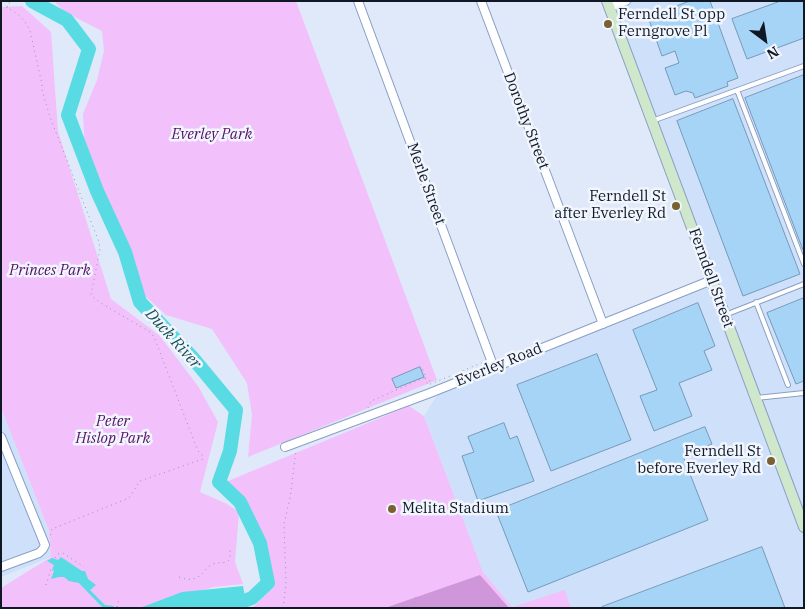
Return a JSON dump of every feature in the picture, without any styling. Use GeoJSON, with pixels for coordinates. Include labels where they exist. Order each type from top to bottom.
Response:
{"type":"FeatureCollection","features":[{"type":"Feature","properties":{"kind":"main road","name":"Ferndell Street"},"geometry":{"type":"LineString","coordinates":[[609,4],[804,527]]}},
{"type":"Feature","properties":{"kind":"street","name":"Merle Street"},"geometry":{"type":"LineString","coordinates":[[358,1],[494,368]]}},
{"type":"Feature","properties":{"kind":"street","name":"Dorothy Street"},"geometry":{"type":"LineString","coordinates":[[481,1],[603,324]]}},
{"type":"Feature","properties":{"kind":"street"},"geometry":{"type":"LineString","coordinates":[[609,4],[626,1]]}},
{"type":"Feature","properties":{"kind":"street","name":"Everley Road"},"geometry":{"type":"LineString","coordinates":[[285,447],[494,368],[712,280]]}},
{"type":"Feature","properties":{"kind":"street"},"geometry":{"type":"LineString","coordinates":[[1,437],[44,545],[39,553],[1,567]]}},
{"type":"Feature","properties":{"kind":"lane"},"geometry":{"type":"LineString","coordinates":[[652,121],[804,66]]}},
{"type":"Feature","properties":{"kind":"lane"},"geometry":{"type":"LineString","coordinates":[[737,90],[804,264]]}},
{"type":"Feature","properties":{"kind":"lane"},"geometry":{"type":"LineString","coordinates":[[725,315],[804,284]]}},
{"type":"Feature","properties":{"kind":"lane"},"geometry":{"type":"LineString","coordinates":[[756,302],[788,385]]}},
{"type":"Feature","properties":{"kind":"lane"},"geometry":{"type":"LineString","coordinates":[[755,398],[804,393]]}},
{"type":"Feature","properties":{"kind":"path"},"geometry":{"type":"LineString","coordinates":[[1,8],[9,6],[11,1]]}},
{"type":"Feature","properties":{"kind":"path"},"geometry":{"type":"LineString","coordinates":[[6,7],[16,12],[27,24],[30,31],[42,90],[50,117],[98,242],[100,249],[91,295],[99,302],[150,332],[154,337],[198,451],[203,459],[140,481],[129,498],[52,529],[50,540],[44,545]]}},
{"type":"Feature","properties":{"kind":"path"},"geometry":{"type":"LineString","coordinates":[[422,368],[428,385],[486,361]]}},
{"type":"Feature","properties":{"kind":"path"},"geometry":{"type":"LineString","coordinates":[[425,378],[433,383]]}},
{"type":"Feature","properties":{"kind":"path"},"geometry":{"type":"LineString","coordinates":[[370,416],[368,409],[371,400],[425,378]]}},
{"type":"Feature","properties":{"kind":"path"},"geometry":{"type":"LineString","coordinates":[[283,608],[286,584],[284,524],[294,474],[296,443]]}},
{"type":"Feature","properties":{"kind":"path"},"geometry":{"type":"LineString","coordinates":[[179,577],[191,580],[201,575],[211,565],[227,562],[230,559],[230,549]]}},
{"type":"Feature","properties":{"kind":"path"},"geometry":{"type":"LineString","coordinates":[[55,558],[58,554],[63,553],[84,568]]}},
{"type":"Feature","properties":{"kind":"path"},"geometry":{"type":"LineString","coordinates":[[46,586],[52,566]]}},
{"type":"Feature","properties":{"kind":"path"},"geometry":{"type":"LineString","coordinates":[[413,608],[416,597]]}},
{"type":"Feature","properties":{"kind":"path"},"geometry":{"type":"LineString","coordinates":[[117,607],[119,599]]}},
{"type":"Feature","properties":{"kind":"shaded area"},"geometry":{"type":"Polygon","coordinates":[[[607,1],[804,1],[804,608],[571,608],[565,591],[512,607],[483,572],[424,416],[441,389],[712,280],[607,1]]]}},
{"type":"Feature","properties":{"kind":"shaded area"},"geometry":{"type":"Polygon","coordinates":[[[1,408],[49,532],[51,557],[1,577],[1,408]]]}},
{"type":"Feature","properties":{"kind":"shaded area"},"geometry":{"type":"Polygon","coordinates":[[[480,575],[509,608],[385,608],[480,575]]]}},
{"type":"Feature","properties":{"kind":"green space","name":"Everley Park"},"geometry":{"type":"Polygon","coordinates":[[[54,1],[296,1],[437,380],[248,457],[252,415],[247,383],[212,329],[166,315],[128,280],[122,239],[99,200],[102,196],[86,170],[83,114],[97,80],[104,51],[102,31],[65,12],[54,1]]]}},
{"type":"Feature","properties":{"kind":"green space"},"geometry":{"type":"Polygon","coordinates":[[[1,6],[22,6],[51,32],[58,131],[111,299],[159,335],[198,386],[218,422],[200,492],[227,504],[239,512],[235,562],[243,584],[214,587],[171,599],[162,608],[1,608],[1,588],[51,557],[49,531],[1,408],[1,6]]]}},
{"type":"Feature","properties":{"kind":"green space"},"geometry":{"type":"Polygon","coordinates":[[[409,406],[424,416],[483,572],[512,607],[565,590],[571,608],[252,608],[274,587],[265,538],[228,481],[409,406]]]}},
{"type":"Feature","properties":{"kind":"water"},"geometry":{"type":"Polygon","coordinates":[[[61,557],[82,571],[85,571],[88,579],[96,585],[90,590],[105,605],[114,606],[113,608],[103,608],[79,583],[69,581],[64,577],[51,579],[54,565],[47,561],[52,558],[58,560],[61,557]]]}},
{"type":"Feature","properties":{"kind":"water"},"geometry":{"type":"Polygon","coordinates":[[[243,586],[247,608],[140,608],[182,592],[243,586]]]}},
{"type":"Feature","properties":{"kind":"building"},"geometry":{"type":"Polygon","coordinates":[[[690,1],[710,1],[738,78],[727,82],[728,86],[695,98],[693,93],[686,91],[675,95],[665,68],[679,63],[675,51],[662,56],[648,17],[690,1]]]}},
{"type":"Feature","properties":{"kind":"building"},"geometry":{"type":"Polygon","coordinates":[[[781,1],[804,1],[804,38],[747,59],[732,19],[781,1]]]}},
{"type":"Feature","properties":{"kind":"building"},"geometry":{"type":"Polygon","coordinates":[[[804,75],[804,250],[803,250],[745,98],[804,75]]]}},
{"type":"Feature","properties":{"kind":"building"},"geometry":{"type":"Polygon","coordinates":[[[733,99],[800,274],[743,296],[677,121],[733,99]]]}},
{"type":"Feature","properties":{"kind":"building"},"geometry":{"type":"Polygon","coordinates":[[[804,298],[804,381],[796,384],[767,313],[804,298]]]}},
{"type":"Feature","properties":{"kind":"building"},"geometry":{"type":"Polygon","coordinates":[[[698,303],[715,346],[704,351],[712,370],[679,383],[692,416],[654,431],[640,396],[657,390],[633,330],[698,303]]]}},
{"type":"Feature","properties":{"kind":"building"},"geometry":{"type":"Polygon","coordinates":[[[597,354],[631,440],[551,471],[517,385],[597,354]]]}},
{"type":"Feature","properties":{"kind":"building"},"geometry":{"type":"Polygon","coordinates":[[[420,367],[424,377],[396,388],[392,379],[420,367]]]}},
{"type":"Feature","properties":{"kind":"building"},"geometry":{"type":"Polygon","coordinates":[[[504,423],[510,439],[517,436],[534,481],[478,501],[462,456],[474,452],[468,437],[504,423]]]}},
{"type":"Feature","properties":{"kind":"building"},"geometry":{"type":"Polygon","coordinates":[[[705,427],[712,444],[683,456],[708,520],[528,592],[496,511],[705,427]]]}},
{"type":"Feature","properties":{"kind":"building"},"geometry":{"type":"Polygon","coordinates":[[[762,547],[785,608],[602,608],[602,607],[762,547]]]}},
{"type":"Feature","properties":{"kind":"waterway","name":"Duck River"},"geometry":{"type":"LineString","coordinates":[[32,1],[67,20],[89,49],[68,115],[97,191],[125,252],[140,302],[192,357],[236,410],[230,451],[219,482],[240,502],[260,543],[268,583],[252,598],[224,608]]}},
{"type":"Feature","properties":{"kind":"place","name":"Ferndell St opp Ferngrove Pl"},"geometry":{"type":"Point","coordinates":[608,24]}},
{"type":"Feature","properties":{"kind":"place","name":"Ferndell St after Everley Rd"},"geometry":{"type":"Point","coordinates":[676,206]}},
{"type":"Feature","properties":{"kind":"place","name":"Ferndell St before Everley Rd"},"geometry":{"type":"Point","coordinates":[771,461]}},
{"type":"Feature","properties":{"kind":"place","name":"Melita Stadium"},"geometry":{"type":"Point","coordinates":[392,509]}},
{"type":"Feature","properties":{"kind":"park label","name":"Princes Park"},"geometry":{"type":"Point","coordinates":[50,271]}},
{"type":"Feature","properties":{"kind":"park label","name":"Peter Hislop Park"},"geometry":{"type":"Point","coordinates":[113,430]}}]}
